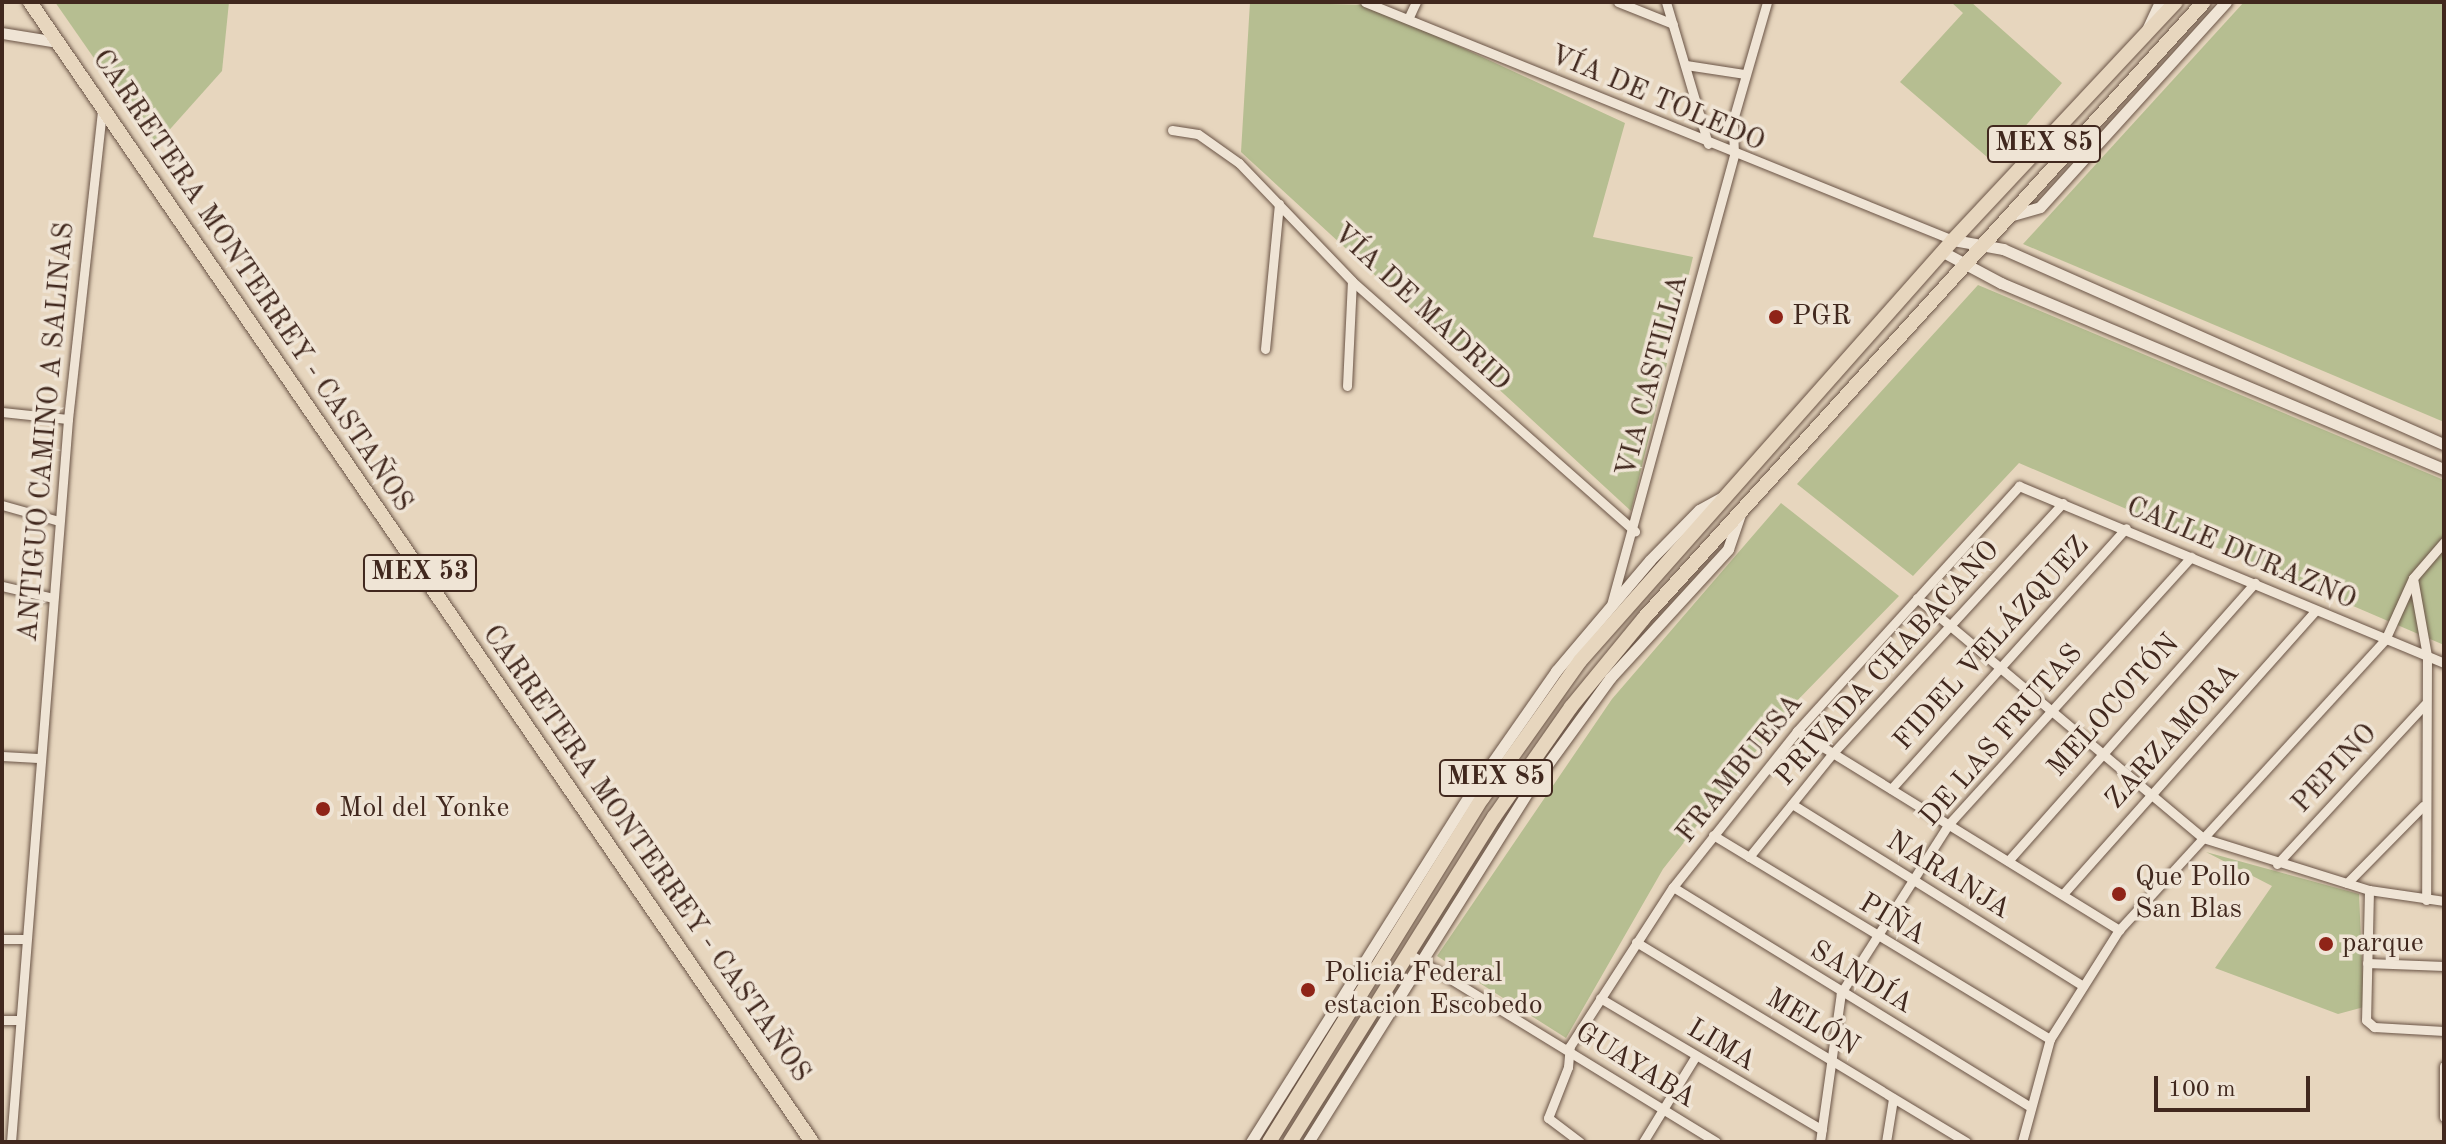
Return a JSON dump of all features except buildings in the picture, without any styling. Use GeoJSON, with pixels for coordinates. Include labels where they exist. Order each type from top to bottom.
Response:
{"type":"FeatureCollection","features":[{"type":"Feature","properties":{"kind":"main road","name":"CARRETERA MONTERREY - CASTAÑOS"},"geometry":{"type":"LineString","coordinates":[[30,2],[812,1142]]}},
{"type":"Feature","properties":{"kind":"main road","name":"MEX 85"},"geometry":{"type":"LineString","coordinates":[[1269,1142],[1482,799],[1554,696],[1631,600],[1953,240],[2176,2]]}},
{"type":"Feature","properties":{"kind":"main road","name":"MEX 85"},"geometry":{"type":"LineString","coordinates":[[1290,1142],[1415,956],[1555,728],[1644,618],[2204,2]]}},
{"type":"Feature","properties":{"kind":"street","name":"VÍA DE TOLEDO"},"geometry":{"type":"LineString","coordinates":[[1365,2],[1934,236],[1953,240]]}},
{"type":"Feature","properties":{"kind":"street"},"geometry":{"type":"LineString","coordinates":[[1408,19],[1416,2]]}},
{"type":"Feature","properties":{"kind":"street"},"geometry":{"type":"LineString","coordinates":[[1618,2],[1673,24]]}},
{"type":"Feature","properties":{"kind":"street"},"geometry":{"type":"LineString","coordinates":[[1666,2],[1708,144]]}},
{"type":"Feature","properties":{"kind":"street","name":"VIA CASTILLA"},"geometry":{"type":"LineString","coordinates":[[1611,606],[1635,531],[1734,155],[1733,120],[1767,2]]}},
{"type":"Feature","properties":{"kind":"street"},"geometry":{"type":"LineString","coordinates":[[2145,36],[2160,2]]}},
{"type":"Feature","properties":{"kind":"street"},"geometry":{"type":"LineString","coordinates":[[2009,216],[2040,207],[2226,2]]}},
{"type":"Feature","properties":{"kind":"street"},"geometry":{"type":"LineString","coordinates":[[2,33],[57,42]]}},
{"type":"Feature","properties":{"kind":"street"},"geometry":{"type":"LineString","coordinates":[[1686,65],[1745,74]]}},
{"type":"Feature","properties":{"kind":"street","name":"ANTIGUO CAMINO A SALINAS"},"geometry":{"type":"LineString","coordinates":[[11,1142],[7,1102],[25,939],[68,419],[102,110]]}},
{"type":"Feature","properties":{"kind":"street","name":"VÍA DE MADRID"},"geometry":{"type":"LineString","coordinates":[[1172,130],[1198,134],[1220,147],[1352,281],[1635,531]]}},
{"type":"Feature","properties":{"kind":"street"},"geometry":{"type":"LineString","coordinates":[[1265,349],[1279,204]]}},
{"type":"Feature","properties":{"kind":"street"},"geometry":{"type":"LineString","coordinates":[[1934,236],[1943,252],[1966,267],[2444,469]]}},
{"type":"Feature","properties":{"kind":"street"},"geometry":{"type":"LineString","coordinates":[[1953,240],[1987,244],[2444,444]]}},
{"type":"Feature","properties":{"kind":"street"},"geometry":{"type":"LineString","coordinates":[[1347,386],[1352,281]]}},
{"type":"Feature","properties":{"kind":"street"},"geometry":{"type":"LineString","coordinates":[[2,412],[68,419]]}},
{"type":"Feature","properties":{"kind":"street","name":"CALLE DURAZNO"},"geometry":{"type":"LineString","coordinates":[[2021,485],[2444,663]]}},
{"type":"Feature","properties":{"kind":"street","name":"FRAMBUESA"},"geometry":{"type":"LineString","coordinates":[[1566,1138],[1548,1118],[1568,1067],[1568,1051],[1673,887],[1797,731],[2021,485]]}},
{"type":"Feature","properties":{"kind":"street"},"geometry":{"type":"LineString","coordinates":[[1251,1142],[1471,793],[1556,671],[1699,510],[1728,495]]}},
{"type":"Feature","properties":{"kind":"street","name":"PRIVADA CHABACANO"},"geometry":{"type":"LineString","coordinates":[[1749,857],[1832,754],[2063,503]]}},
{"type":"Feature","properties":{"kind":"street"},"geometry":{"type":"LineString","coordinates":[[2,505],[59,521]]}},
{"type":"Feature","properties":{"kind":"street","name":"FIDEL VELÁZQUEZ"},"geometry":{"type":"LineString","coordinates":[[1891,789],[2002,670],[2126,528]]}},
{"type":"Feature","properties":{"kind":"street"},"geometry":{"type":"LineString","coordinates":[[2022,1142],[2028,1105],[2050,1039],[2119,930],[2385,640],[2413,578],[2444,542]]}},
{"type":"Feature","properties":{"kind":"street","name":"DE LAS FRUTAS"},"geometry":{"type":"LineString","coordinates":[[1820,1142],[1841,993],[1879,938],[1948,825],[2191,557]]}},
{"type":"Feature","properties":{"kind":"street"},"geometry":{"type":"LineString","coordinates":[[2413,578],[2427,656],[2423,806],[2426,900]]}},
{"type":"Feature","properties":{"kind":"street","name":"MELOCOTÓN"},"geometry":{"type":"LineString","coordinates":[[2008,861],[2100,752],[2255,583]]}},
{"type":"Feature","properties":{"kind":"street"},"geometry":{"type":"LineString","coordinates":[[2,586],[53,598]]}},
{"type":"Feature","properties":{"kind":"street"},"geometry":{"type":"LineString","coordinates":[[1917,598],[2203,838],[2277,864],[2369,890],[2444,901]]}},
{"type":"Feature","properties":{"kind":"street","name":"ZARZAMORA"},"geometry":{"type":"LineString","coordinates":[[2063,894],[2316,610]]}},
{"type":"Feature","properties":{"kind":"street","name":"PEPINO"},"geometry":{"type":"LineString","coordinates":[[2277,864],[2425,704]]}},
{"type":"Feature","properties":{"kind":"street"},"geometry":{"type":"LineString","coordinates":[[1797,731],[2119,930]]}},
{"type":"Feature","properties":{"kind":"street"},"geometry":{"type":"LineString","coordinates":[[2,756],[38,758]]}},
{"type":"Feature","properties":{"kind":"street","name":"NARANJA"},"geometry":{"type":"LineString","coordinates":[[1792,804],[2082,985]]}},
{"type":"Feature","properties":{"kind":"street"},"geometry":{"type":"LineString","coordinates":[[2347,883],[2423,806]]}},
{"type":"Feature","properties":{"kind":"street","name":"PIÑA"},"geometry":{"type":"LineString","coordinates":[[1713,835],[2050,1039]]}},
{"type":"Feature","properties":{"kind":"street","name":"SANDÍA"},"geometry":{"type":"LineString","coordinates":[[1673,887],[1841,993],[2028,1105]]}},
{"type":"Feature","properties":{"kind":"street"},"geometry":{"type":"LineString","coordinates":[[2369,890],[2365,1013],[2374,1027],[2444,1031]]}},
{"type":"Feature","properties":{"kind":"street"},"geometry":{"type":"LineString","coordinates":[[2,939],[25,939]]}},
{"type":"Feature","properties":{"kind":"street","name":"MELÓN"},"geometry":{"type":"LineString","coordinates":[[1636,942],[1831,1060],[1952,1138],[1966,1142]]}},
{"type":"Feature","properties":{"kind":"street"},"geometry":{"type":"LineString","coordinates":[[1308,1142],[1415,956]]}},
{"type":"Feature","properties":{"kind":"street","name":"GUAYABA"},"geometry":{"type":"LineString","coordinates":[[1415,956],[1716,1142]]}},
{"type":"Feature","properties":{"kind":"street"},"geometry":{"type":"LineString","coordinates":[[2367,963],[2444,966]]}},
{"type":"Feature","properties":{"kind":"street","name":"LIMA"},"geometry":{"type":"LineString","coordinates":[[1600,998],[1822,1130]]}},
{"type":"Feature","properties":{"kind":"street"},"geometry":{"type":"LineString","coordinates":[[2,1020],[17,1020]]}},
{"type":"Feature","properties":{"kind":"street"},"geometry":{"type":"LineString","coordinates":[[1643,1142],[1695,1057]]}},
{"type":"Feature","properties":{"kind":"street"},"geometry":{"type":"LineString","coordinates":[[2444,1066],[2444,1117]]}},
{"type":"Feature","properties":{"kind":"street"},"geometry":{"type":"LineString","coordinates":[[1886,1142],[1893,1099]]}},
{"type":"Feature","properties":{"kind":"street"},"geometry":{"type":"LineString","coordinates":[[1566,1138],[1580,1142]]}},
{"type":"Feature","properties":{"kind":"green space"},"geometry":{"type":"Polygon","coordinates":[[[55,2],[229,2],[222,71],[155,146],[55,2]]]}},
{"type":"Feature","properties":{"kind":"green space"},"geometry":{"type":"Polygon","coordinates":[[[1250,2],[1370,5],[1625,123],[1593,237],[1693,257],[1631,511],[1241,152],[1250,2]]]}},
{"type":"Feature","properties":{"kind":"green space"},"geometry":{"type":"Polygon","coordinates":[[[1951,2],[1971,2],[2062,83],[1994,163],[1900,82],[1963,13],[1951,2]]]}},
{"type":"Feature","properties":{"kind":"green space"},"geometry":{"type":"Polygon","coordinates":[[[2244,2],[2444,2],[2444,422],[2023,244],[2244,2]]]}},
{"type":"Feature","properties":{"kind":"green space"},"geometry":{"type":"Polygon","coordinates":[[[1978,285],[2444,480],[2444,645],[2019,463],[1913,576],[1797,484],[1978,285]]]}},
{"type":"Feature","properties":{"kind":"green space"},"geometry":{"type":"Polygon","coordinates":[[[1781,503],[1899,596],[1790,708],[1663,869],[1566,1038],[1437,956],[1612,699],[1781,503]]]}},
{"type":"Feature","properties":{"kind":"green space"},"geometry":{"type":"Polygon","coordinates":[[[2206,852],[2359,894],[2364,1007],[2338,1014],[2215,968],[2272,886],[2206,852]]]}},
{"type":"Feature","properties":{"kind":"place","name":"PGR"},"geometry":{"type":"Point","coordinates":[1776,317]}},
{"type":"Feature","properties":{"kind":"place","name":"Mol del Yonke"},"geometry":{"type":"Point","coordinates":[323,809]}},
{"type":"Feature","properties":{"kind":"place","name":"Que Pollo San Blas"},"geometry":{"type":"Point","coordinates":[2119,894]}},
{"type":"Feature","properties":{"kind":"place","name":"parque"},"geometry":{"type":"Point","coordinates":[2326,944]}},
{"type":"Feature","properties":{"kind":"place","name":"Policia Federal estacion Escobedo"},"geometry":{"type":"Point","coordinates":[1308,990]}}]}
